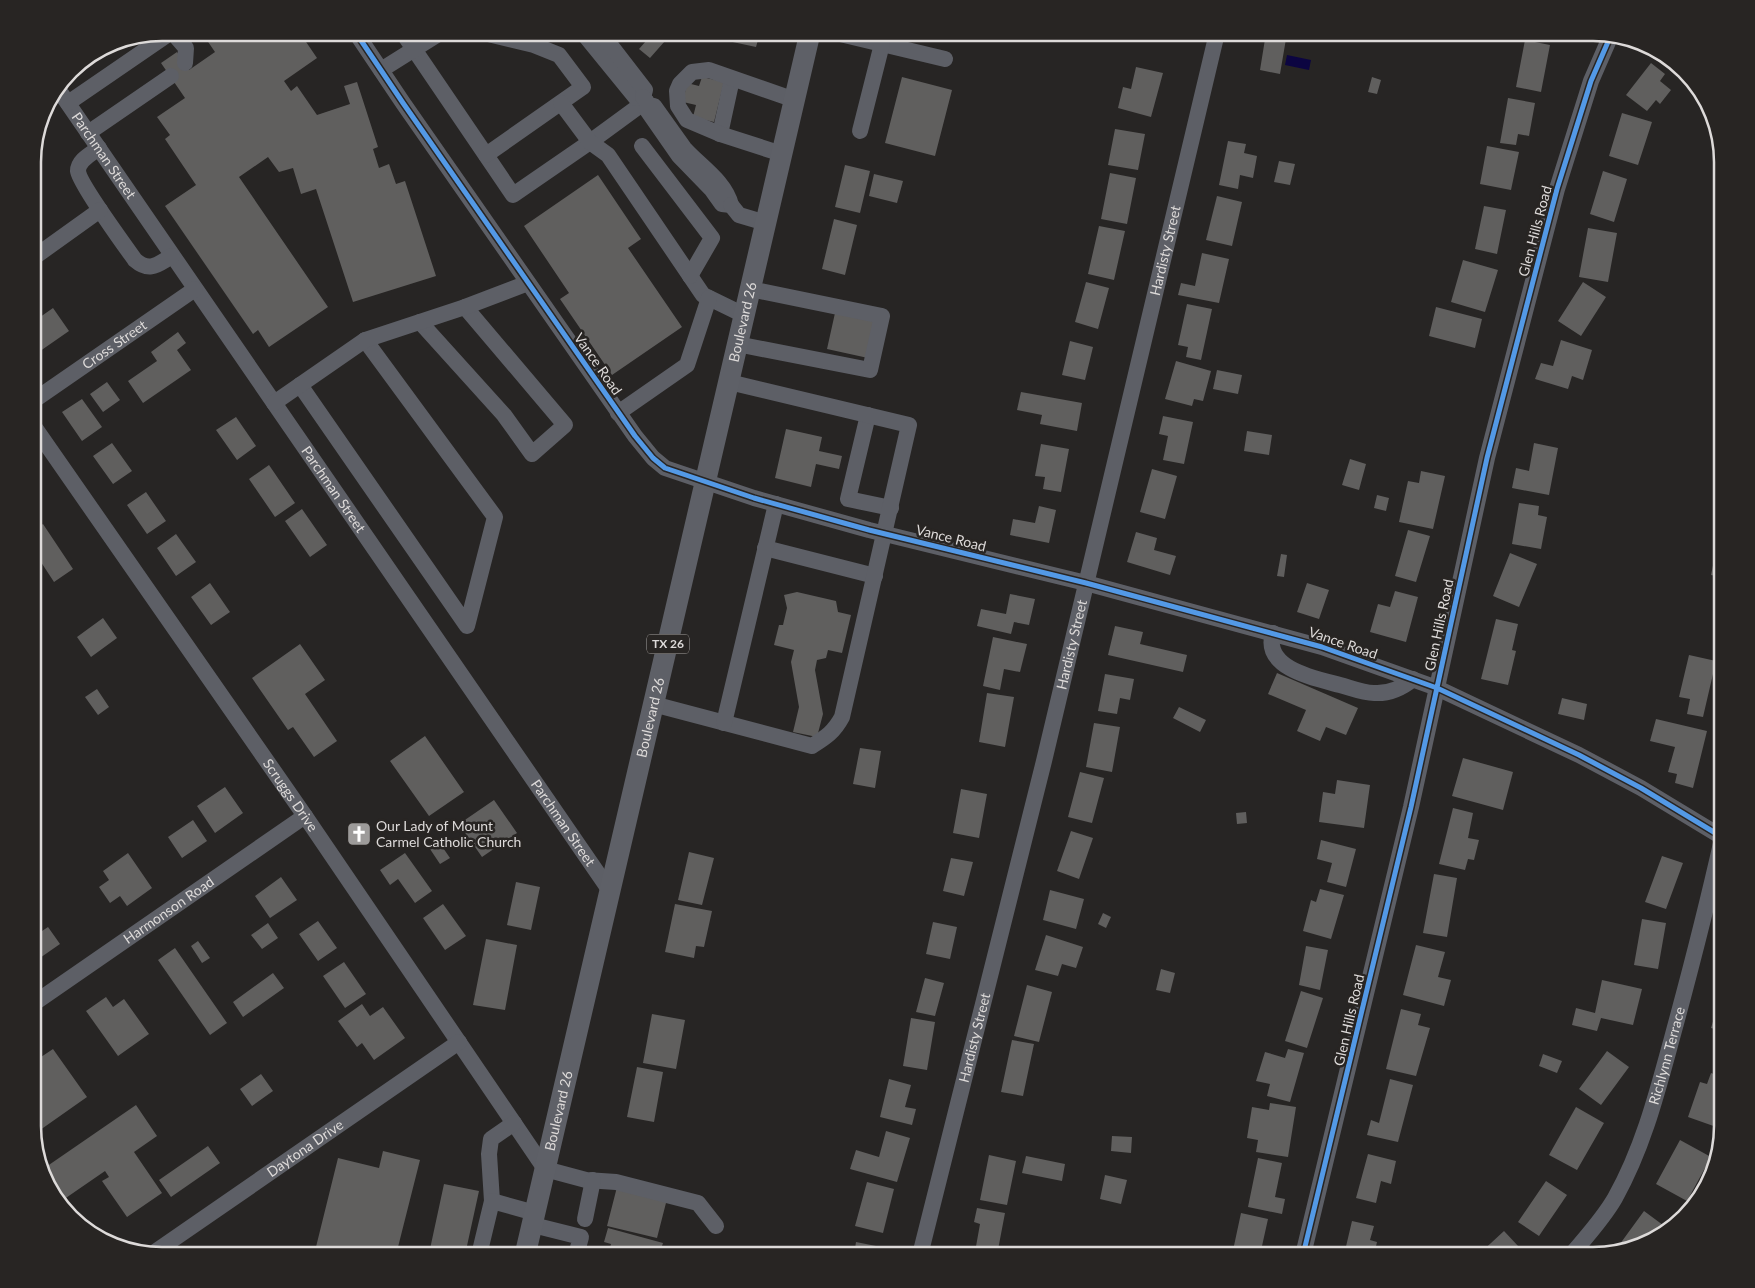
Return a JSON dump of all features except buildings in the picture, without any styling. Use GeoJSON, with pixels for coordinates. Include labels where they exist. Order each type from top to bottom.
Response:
{"type":"FeatureCollection","features":[{"type":"Feature","properties":{"kind":"main road","name":"Boulevard 26"},"geometry":{"type":"LineString","coordinates":[[527,1247],[808,42]]}},
{"type":"Feature","properties":{"kind":"street","name":"Hardisty Street"},"geometry":{"type":"LineString","coordinates":[[922,1247],[1044,761],[1215,41]]}},
{"type":"Feature","properties":{"kind":"street"},"geometry":{"type":"LineString","coordinates":[[68,104],[157,42]]}},
{"type":"Feature","properties":{"kind":"street"},"geometry":{"type":"LineString","coordinates":[[180,42],[186,48],[184,63]]}},
{"type":"Feature","properties":{"kind":"street","name":"Vance Road"},"geometry":{"type":"LineString","coordinates":[[362,42],[618,413],[635,436],[664,468],[776,504],[1086,583],[1322,647],[1437,688],[1578,755],[1641,788],[1714,833]]}},
{"type":"Feature","properties":{"kind":"street"},"geometry":{"type":"LineString","coordinates":[[409,42],[513,195],[646,101]]}},
{"type":"Feature","properties":{"kind":"street"},"geometry":{"type":"LineString","coordinates":[[381,70],[425,42]]}},
{"type":"Feature","properties":{"kind":"street"},"geometry":{"type":"LineString","coordinates":[[486,155],[583,88],[558,55],[521,42]]}},
{"type":"Feature","properties":{"kind":"street"},"geometry":{"type":"LineString","coordinates":[[591,42],[636,98],[646,101]]}},
{"type":"Feature","properties":{"kind":"street"},"geometry":{"type":"LineString","coordinates":[[608,42],[645,90],[648,110],[679,156],[712,190],[722,204],[730,205],[739,215],[766,223]]}},
{"type":"Feature","properties":{"kind":"street"},"geometry":{"type":"LineString","coordinates":[[872,42],[945,59]]}},
{"type":"Feature","properties":{"kind":"street","name":"Glen Hills Road"},"geometry":{"type":"LineString","coordinates":[[1306,1247],[1411,807],[1487,458],[1557,189],[1591,80],[1608,42]]}},
{"type":"Feature","properties":{"kind":"street"},"geometry":{"type":"LineString","coordinates":[[860,131],[882,44]]}},
{"type":"Feature","properties":{"kind":"street"},"geometry":{"type":"LineString","coordinates":[[782,154],[694,124],[684,117],[678,106],[677,91],[680,84],[692,72],[710,70],[795,100]]}},
{"type":"Feature","properties":{"kind":"street"},"geometry":{"type":"LineString","coordinates":[[88,133],[170,76]]}},
{"type":"Feature","properties":{"kind":"street"},"geometry":{"type":"LineString","coordinates":[[720,134],[732,79]]}},
{"type":"Feature","properties":{"kind":"street","name":"Parchman Street"},"geometry":{"type":"LineString","coordinates":[[62,95],[610,891]]}},
{"type":"Feature","properties":{"kind":"street"},"geometry":{"type":"LineString","coordinates":[[561,103],[590,142],[608,155],[703,295],[744,315]]}},
{"type":"Feature","properties":{"kind":"street"},"geometry":{"type":"LineString","coordinates":[[642,146],[712,238],[690,276]]}},
{"type":"Feature","properties":{"kind":"street"},"geometry":{"type":"LineString","coordinates":[[99,148],[82,161],[78,171],[100,210],[135,260],[142,266],[156,265],[172,256]]}},
{"type":"Feature","properties":{"kind":"street"},"geometry":{"type":"LineString","coordinates":[[42,252],[100,210]]}},
{"type":"Feature","properties":{"kind":"street"},"geometry":{"type":"LineString","coordinates":[[274,403],[365,340],[465,307],[528,283]]}},
{"type":"Feature","properties":{"kind":"street","name":"Cross Street"},"geometry":{"type":"LineString","coordinates":[[42,395],[195,288]]}},
{"type":"Feature","properties":{"kind":"street"},"geometry":{"type":"LineString","coordinates":[[737,344],[870,370],[882,316],[750,289]]}},
{"type":"Feature","properties":{"kind":"street"},"geometry":{"type":"LineString","coordinates":[[618,413],[687,365],[709,298]]}},
{"type":"Feature","properties":{"kind":"street"},"geometry":{"type":"LineString","coordinates":[[420,322],[504,415],[532,454],[565,425],[465,307]]}},
{"type":"Feature","properties":{"kind":"street"},"geometry":{"type":"LineString","coordinates":[[300,385],[468,626],[495,518],[365,340]]}},
{"type":"Feature","properties":{"kind":"street"},"geometry":{"type":"LineString","coordinates":[[654,704],[812,746],[836,728],[842,717],[891,508],[909,425],[729,382]]}},
{"type":"Feature","properties":{"kind":"street"},"geometry":{"type":"LineString","coordinates":[[868,415],[848,499],[891,508]]}},
{"type":"Feature","properties":{"kind":"street","name":"Scruggs Drive"},"geometry":{"type":"LineString","coordinates":[[42,438],[306,816],[545,1169]]}},
{"type":"Feature","properties":{"kind":"street"},"geometry":{"type":"LineString","coordinates":[[724,723],[776,504]]}},
{"type":"Feature","properties":{"kind":"street"},"geometry":{"type":"LineString","coordinates":[[765,548],[876,571]]}},
{"type":"Feature","properties":{"kind":"street"},"geometry":{"type":"LineString","coordinates":[[1273,633],[1271,644],[1274,652],[1286,666],[1298,674],[1373,694],[1397,689],[1413,680]]}},
{"type":"Feature","properties":{"kind":"street","name":"Harmonson Road"},"geometry":{"type":"LineString","coordinates":[[42,998],[306,816]]}},
{"type":"Feature","properties":{"kind":"street","name":"Richlynn Terrace"},"geometry":{"type":"LineString","coordinates":[[1578,1247],[1614,1200],[1627,1175],[1651,1114],[1699,941],[1714,874]]}},
{"type":"Feature","properties":{"kind":"street","name":"Daytona Drive"},"geometry":{"type":"LineString","coordinates":[[162,1247],[459,1042]]}},
{"type":"Feature","properties":{"kind":"street"},"geometry":{"type":"LineString","coordinates":[[481,1247],[492,1201],[489,1154],[492,1140],[514,1123]]}},
{"type":"Feature","properties":{"kind":"street"},"geometry":{"type":"LineString","coordinates":[[545,1169],[593,1180],[616,1182],[698,1203],[716,1226]]}},
{"type":"Feature","properties":{"kind":"street"},"geometry":{"type":"LineString","coordinates":[[585,1219],[593,1180]]}},
{"type":"Feature","properties":{"kind":"street"},"geometry":{"type":"LineString","coordinates":[[492,1201],[581,1237],[578,1247]]}},
{"type":"Feature","properties":{"kind":"shaded area"},"geometry":{"type":"Polygon","coordinates":[[[1287,55],[1311,60],[1309,70],[1285,65],[1287,55]]]}},
{"type":"Feature","properties":{"kind":"cycle path"},"geometry":{"type":"LineString","coordinates":[[362,42],[635,436],[653,458],[665,468],[754,498],[869,530],[1086,583],[1322,647],[1437,688],[1579,755],[1641,788],[1714,832]]}},
{"type":"Feature","properties":{"kind":"cycle path"},"geometry":{"type":"LineString","coordinates":[[1305,1247],[1411,807],[1487,458],[1557,189],[1591,81],[1608,42]]}},
{"type":"Feature","properties":{"kind":"place","name":"Our Lady of Mount Carmel Catholic Church"},"geometry":{"type":"Point","coordinates":[359,834]}}]}
